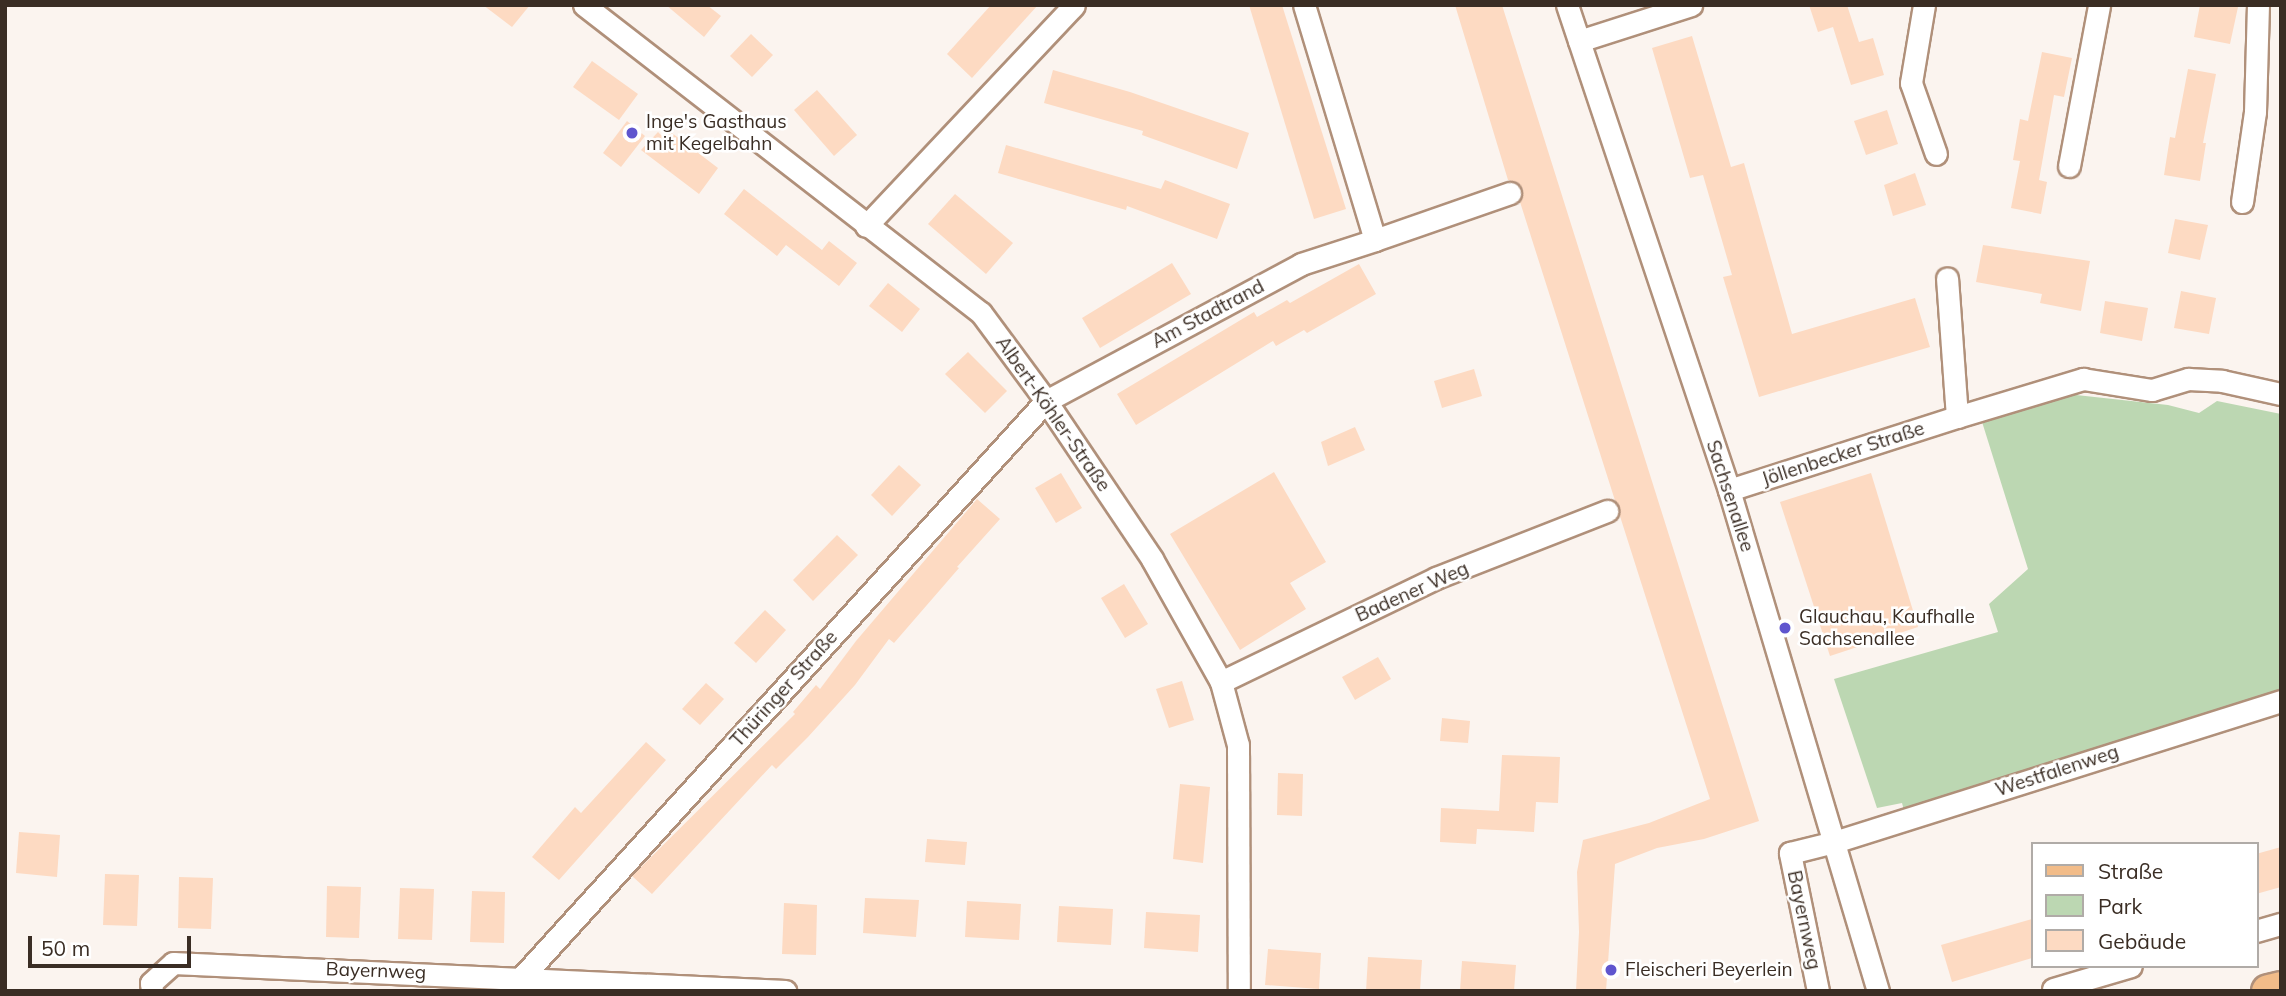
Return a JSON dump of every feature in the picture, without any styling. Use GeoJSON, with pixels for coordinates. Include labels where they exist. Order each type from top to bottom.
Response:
{"type":"FeatureCollection","features":[{"type":"Feature","properties":{"kind":"main road"},"geometry":{"type":"LineString","coordinates":[[2268,991],[2281,988]]}},
{"type":"Feature","properties":{"kind":"street","name":"Albert-Köhler-Straße"},"geometry":{"type":"LineString","coordinates":[[584,5],[981,313],[1046,401],[1152,559],[1221,682],[1238,745],[1239,991]]}},
{"type":"Feature","properties":{"kind":"street"},"geometry":{"type":"LineString","coordinates":[[866,226],[1074,5]]}},
{"type":"Feature","properties":{"kind":"street"},"geometry":{"type":"LineString","coordinates":[[1304,5],[1375,240]]}},
{"type":"Feature","properties":{"kind":"street","name":"Sachsenallee"},"geometry":{"type":"LineString","coordinates":[[1567,5],[1729,490],[1878,991]]}},
{"type":"Feature","properties":{"kind":"street"},"geometry":{"type":"LineString","coordinates":[[1579,41],[1690,5]]}},
{"type":"Feature","properties":{"kind":"street"},"geometry":{"type":"LineString","coordinates":[[1924,5],[1911,83],[1936,154]]}},
{"type":"Feature","properties":{"kind":"street"},"geometry":{"type":"LineString","coordinates":[[2069,166],[2099,5]]}},
{"type":"Feature","properties":{"kind":"street"},"geometry":{"type":"LineString","coordinates":[[2242,202],[2255,112],[2258,5]]}},
{"type":"Feature","properties":{"kind":"street","name":"Am Stadtrand"},"geometry":{"type":"LineString","coordinates":[[1046,401],[1301,264],[1510,192]]}},
{"type":"Feature","properties":{"kind":"street"},"geometry":{"type":"LineString","coordinates":[[1947,278],[1956,417]]}},
{"type":"Feature","properties":{"kind":"street","name":"Jöllenbecker Straße"},"geometry":{"type":"LineString","coordinates":[[1729,490],[2083,379],[2152,390],[2188,379],[2222,381],[2281,394]]}},
{"type":"Feature","properties":{"kind":"street","name":"Thüringer Straße"},"geometry":{"type":"LineString","coordinates":[[522,977],[1046,401]]}},
{"type":"Feature","properties":{"kind":"street","name":"Badener Weg"},"geometry":{"type":"LineString","coordinates":[[1221,682],[1436,578],[1607,511]]}},
{"type":"Feature","properties":{"kind":"street","name":"Westfalenweg"},"geometry":{"type":"LineString","coordinates":[[1834,842],[2281,701]]}},
{"type":"Feature","properties":{"kind":"street","name":"Bayernweg"},"geometry":{"type":"LineString","coordinates":[[1818,991],[1790,853],[1834,842]]}},
{"type":"Feature","properties":{"kind":"street"},"geometry":{"type":"LineString","coordinates":[[2258,930],[2281,924]]}},
{"type":"Feature","properties":{"kind":"street","name":"Bayernweg"},"geometry":{"type":"LineString","coordinates":[[152,991],[151,983],[173,963],[785,991]]}},
{"type":"Feature","properties":{"kind":"street"},"geometry":{"type":"LineString","coordinates":[[2053,989],[2124,968]]}},
{"type":"Feature","properties":{"kind":"green space"},"geometry":{"type":"Polygon","coordinates":[[[2067,394],[2168,405],[2199,413],[2217,401],[2281,414],[2281,694],[1905,814],[1902,803],[1877,808],[1834,679],[1998,632],[1989,604],[2028,569],[1978,409],[2067,394]]]}},
{"type":"Feature","properties":{"kind":"building"},"geometry":{"type":"Polygon","coordinates":[[[483,5],[530,5],[512,27],[483,5]]]}},
{"type":"Feature","properties":{"kind":"building"},"geometry":{"type":"Polygon","coordinates":[[[666,5],[707,5],[721,16],[704,37],[666,5]]]}},
{"type":"Feature","properties":{"kind":"building"},"geometry":{"type":"Polygon","coordinates":[[[991,5],[1038,5],[972,78],[947,54],[991,5]]]}},
{"type":"Feature","properties":{"kind":"building"},"geometry":{"type":"Polygon","coordinates":[[[1249,5],[1282,5],[1346,209],[1314,219],[1249,5]]]}},
{"type":"Feature","properties":{"kind":"building"},"geometry":{"type":"Polygon","coordinates":[[[1455,5],[1502,5],[1759,821],[1704,839],[1657,848],[1615,864],[1606,991],[1576,991],[1579,932],[1577,872],[1583,840],[1649,823],[1710,799],[1520,202],[1523,189],[1518,183],[1508,180],[1455,5]]]}},
{"type":"Feature","properties":{"kind":"building"},"geometry":{"type":"Polygon","coordinates":[[[1809,5],[1847,5],[1859,42],[1873,38],[1884,75],[1851,85],[1833,27],[1818,32],[1809,5]]]}},
{"type":"Feature","properties":{"kind":"building"},"geometry":{"type":"Polygon","coordinates":[[[2200,5],[2238,7],[2230,44],[2194,37],[2200,5]]]}},
{"type":"Feature","properties":{"kind":"building"},"geometry":{"type":"Polygon","coordinates":[[[751,34],[773,55],[752,77],[730,56],[751,34]]]}},
{"type":"Feature","properties":{"kind":"building"},"geometry":{"type":"Polygon","coordinates":[[[1692,36],[1731,167],[1744,163],[1792,334],[1915,298],[1930,347],[1759,397],[1723,277],[1732,275],[1703,175],[1690,178],[1652,48],[1692,36]]]}},
{"type":"Feature","properties":{"kind":"building"},"geometry":{"type":"Polygon","coordinates":[[[2042,52],[2072,58],[2064,97],[2054,95],[2039,180],[2047,182],[2041,214],[2011,208],[2020,161],[2013,160],[2020,119],[2028,121],[2042,52]]]}},
{"type":"Feature","properties":{"kind":"building"},"geometry":{"type":"Polygon","coordinates":[[[592,61],[638,94],[619,120],[573,87],[592,61]]]}},
{"type":"Feature","properties":{"kind":"building"},"geometry":{"type":"Polygon","coordinates":[[[2188,69],[2216,74],[2203,143],[2206,143],[2200,181],[2164,175],[2170,137],[2175,138],[2188,69]]]}},
{"type":"Feature","properties":{"kind":"building"},"geometry":{"type":"Polygon","coordinates":[[[1053,70],[1130,92],[1249,133],[1237,169],[1142,135],[1143,131],[1044,103],[1053,70]]]}},
{"type":"Feature","properties":{"kind":"building"},"geometry":{"type":"Polygon","coordinates":[[[817,90],[857,135],[834,156],[794,110],[817,90]]]}},
{"type":"Feature","properties":{"kind":"building"},"geometry":{"type":"Polygon","coordinates":[[[1887,110],[1898,144],[1866,155],[1854,121],[1887,110]]]}},
{"type":"Feature","properties":{"kind":"building"},"geometry":{"type":"Polygon","coordinates":[[[627,121],[645,136],[621,167],[603,153],[627,121]]]}},
{"type":"Feature","properties":{"kind":"building"},"geometry":{"type":"Polygon","coordinates":[[[668,130],[718,168],[699,194],[641,150],[658,132],[663,137],[668,130]]]}},
{"type":"Feature","properties":{"kind":"building"},"geometry":{"type":"Polygon","coordinates":[[[1006,145],[1161,189],[1165,180],[1230,204],[1217,239],[1127,206],[1126,210],[998,173],[1006,145]]]}},
{"type":"Feature","properties":{"kind":"building"},"geometry":{"type":"Polygon","coordinates":[[[1915,173],[1926,205],[1893,216],[1884,185],[1915,173]]]}},
{"type":"Feature","properties":{"kind":"building"},"geometry":{"type":"Polygon","coordinates":[[[744,189],[822,250],[829,241],[857,263],[839,286],[786,245],[777,256],[724,214],[744,189]]]}},
{"type":"Feature","properties":{"kind":"building"},"geometry":{"type":"Polygon","coordinates":[[[955,194],[1013,243],[986,274],[928,224],[955,194]]]}},
{"type":"Feature","properties":{"kind":"building"},"geometry":{"type":"Polygon","coordinates":[[[2175,219],[2208,225],[2200,260],[2168,253],[2175,219]]]}},
{"type":"Feature","properties":{"kind":"building"},"geometry":{"type":"Polygon","coordinates":[[[1983,245],[2090,261],[2081,311],[2040,303],[2042,294],[1976,282],[1983,245]]]}},
{"type":"Feature","properties":{"kind":"building"},"geometry":{"type":"Polygon","coordinates":[[[1172,263],[1191,294],[1100,348],[1082,318],[1172,263]]]}},
{"type":"Feature","properties":{"kind":"building"},"geometry":{"type":"Polygon","coordinates":[[[1359,264],[1376,294],[1307,333],[1304,330],[1276,346],[1273,341],[1136,425],[1117,394],[1254,312],[1257,317],[1287,300],[1290,303],[1359,264]]]}},
{"type":"Feature","properties":{"kind":"building"},"geometry":{"type":"Polygon","coordinates":[[[888,283],[920,309],[902,332],[869,306],[888,283]]]}},
{"type":"Feature","properties":{"kind":"building"},"geometry":{"type":"Polygon","coordinates":[[[2181,291],[2216,298],[2209,334],[2174,328],[2181,291]]]}},
{"type":"Feature","properties":{"kind":"building"},"geometry":{"type":"Polygon","coordinates":[[[2105,301],[2148,308],[2142,341],[2100,333],[2105,301]]]}},
{"type":"Feature","properties":{"kind":"building"},"geometry":{"type":"Polygon","coordinates":[[[968,352],[1007,391],[985,413],[945,374],[968,352]]]}},
{"type":"Feature","properties":{"kind":"building"},"geometry":{"type":"Polygon","coordinates":[[[1474,369],[1482,396],[1442,408],[1434,381],[1474,369]]]}},
{"type":"Feature","properties":{"kind":"building"},"geometry":{"type":"Polygon","coordinates":[[[1355,427],[1365,450],[1328,466],[1321,442],[1355,427]]]}},
{"type":"Feature","properties":{"kind":"building"},"geometry":{"type":"Polygon","coordinates":[[[899,465],[921,485],[892,516],[871,495],[899,465]]]}},
{"type":"Feature","properties":{"kind":"building"},"geometry":{"type":"Polygon","coordinates":[[[1274,472],[1326,562],[1290,583],[1306,609],[1240,650],[1170,534],[1274,472]]]}},
{"type":"Feature","properties":{"kind":"building"},"geometry":{"type":"Polygon","coordinates":[[[1061,473],[1082,508],[1056,523],[1035,488],[1061,473]]]}},
{"type":"Feature","properties":{"kind":"building"},"geometry":{"type":"Polygon","coordinates":[[[1871,473],[1918,627],[1830,656],[1780,502],[1871,473]]]}},
{"type":"Feature","properties":{"kind":"building"},"geometry":{"type":"Polygon","coordinates":[[[977,499],[1000,519],[894,643],[889,639],[855,685],[808,737],[776,769],[772,765],[652,894],[632,876],[795,714],[793,712],[816,685],[820,689],[856,641],[977,499]]]}},
{"type":"Feature","properties":{"kind":"building"},"geometry":{"type":"Polygon","coordinates":[[[837,535],[858,555],[813,601],[793,580],[837,535]]]}},
{"type":"Feature","properties":{"kind":"building"},"geometry":{"type":"Polygon","coordinates":[[[1124,584],[1148,624],[1125,638],[1101,598],[1124,584]]]}},
{"type":"Feature","properties":{"kind":"building"},"geometry":{"type":"Polygon","coordinates":[[[765,610],[786,630],[756,663],[734,643],[765,610]]]}},
{"type":"Feature","properties":{"kind":"building"},"geometry":{"type":"Polygon","coordinates":[[[1378,657],[1391,679],[1355,700],[1342,677],[1378,657]]]}},
{"type":"Feature","properties":{"kind":"building"},"geometry":{"type":"Polygon","coordinates":[[[1182,681],[1194,720],[1169,728],[1156,689],[1182,681]]]}},
{"type":"Feature","properties":{"kind":"building"},"geometry":{"type":"Polygon","coordinates":[[[706,683],[724,699],[700,725],[682,709],[706,683]]]}},
{"type":"Feature","properties":{"kind":"building"},"geometry":{"type":"Polygon","coordinates":[[[1442,718],[1470,721],[1468,743],[1440,741],[1442,718]]]}},
{"type":"Feature","properties":{"kind":"building"},"geometry":{"type":"Polygon","coordinates":[[[646,742],[666,760],[559,880],[532,857],[575,807],[581,813],[646,742]]]}},
{"type":"Feature","properties":{"kind":"building"},"geometry":{"type":"Polygon","coordinates":[[[1502,755],[1560,757],[1558,803],[1536,802],[1534,832],[1477,829],[1476,844],[1440,842],[1441,808],[1499,811],[1502,755]]]}},
{"type":"Feature","properties":{"kind":"building"},"geometry":{"type":"Polygon","coordinates":[[[1278,773],[1303,774],[1302,816],[1277,815],[1278,773]]]}},
{"type":"Feature","properties":{"kind":"building"},"geometry":{"type":"Polygon","coordinates":[[[1180,784],[1210,787],[1203,863],[1173,859],[1180,784]]]}},
{"type":"Feature","properties":{"kind":"building"},"geometry":{"type":"Polygon","coordinates":[[[19,832],[60,835],[57,877],[16,873],[19,832]]]}},
{"type":"Feature","properties":{"kind":"building"},"geometry":{"type":"Polygon","coordinates":[[[927,839],[967,842],[965,865],[925,862],[927,839]]]}},
{"type":"Feature","properties":{"kind":"building"},"geometry":{"type":"Polygon","coordinates":[[[2281,847],[2281,887],[2258,893],[2258,853],[2281,847]]]}},
{"type":"Feature","properties":{"kind":"building"},"geometry":{"type":"Polygon","coordinates":[[[105,874],[139,875],[137,926],[103,925],[105,874]]]}},
{"type":"Feature","properties":{"kind":"building"},"geometry":{"type":"Polygon","coordinates":[[[179,877],[213,878],[211,929],[178,928],[179,877]]]}},
{"type":"Feature","properties":{"kind":"building"},"geometry":{"type":"Polygon","coordinates":[[[327,886],[361,887],[359,938],[326,937],[327,886]]]}},
{"type":"Feature","properties":{"kind":"building"},"geometry":{"type":"Polygon","coordinates":[[[400,888],[434,889],[432,940],[398,939],[400,888]]]}},
{"type":"Feature","properties":{"kind":"building"},"geometry":{"type":"Polygon","coordinates":[[[472,891],[505,892],[504,943],[470,942],[472,891]]]}},
{"type":"Feature","properties":{"kind":"building"},"geometry":{"type":"Polygon","coordinates":[[[865,898],[919,900],[916,937],[863,933],[865,898]]]}},
{"type":"Feature","properties":{"kind":"building"},"geometry":{"type":"Polygon","coordinates":[[[967,901],[1021,904],[1019,940],[965,937],[967,901]]]}},
{"type":"Feature","properties":{"kind":"building"},"geometry":{"type":"Polygon","coordinates":[[[784,903],[817,905],[816,955],[782,954],[784,903]]]}},
{"type":"Feature","properties":{"kind":"building"},"geometry":{"type":"Polygon","coordinates":[[[1059,906],[1113,909],[1111,945],[1057,942],[1059,906]]]}},
{"type":"Feature","properties":{"kind":"building"},"geometry":{"type":"Polygon","coordinates":[[[1146,912],[1200,915],[1198,952],[1144,948],[1146,912]]]}},
{"type":"Feature","properties":{"kind":"building"},"geometry":{"type":"Polygon","coordinates":[[[2030,920],[2030,959],[1952,982],[1941,945],[2030,920]]]}},
{"type":"Feature","properties":{"kind":"building"},"geometry":{"type":"Polygon","coordinates":[[[1268,949],[1321,953],[1319,989],[1265,985],[1268,949]]]}},
{"type":"Feature","properties":{"kind":"building"},"geometry":{"type":"Polygon","coordinates":[[[1368,957],[1422,960],[1420,991],[1366,991],[1368,957]]]}},
{"type":"Feature","properties":{"kind":"building"},"geometry":{"type":"Polygon","coordinates":[[[1462,961],[1516,965],[1514,991],[1460,991],[1462,961]]]}},
{"type":"Feature","properties":{"kind":"place","name":"Inge's Gasthaus mit Kegelbahn"},"geometry":{"type":"Point","coordinates":[632,133]}},
{"type":"Feature","properties":{"kind":"place","name":"Glauchau, Kaufhalle Sachsenallee"},"geometry":{"type":"Point","coordinates":[1785,628]}},
{"type":"Feature","properties":{"kind":"place","name":"Fleischeri Beyerlein"},"geometry":{"type":"Point","coordinates":[1611,970]}}]}
